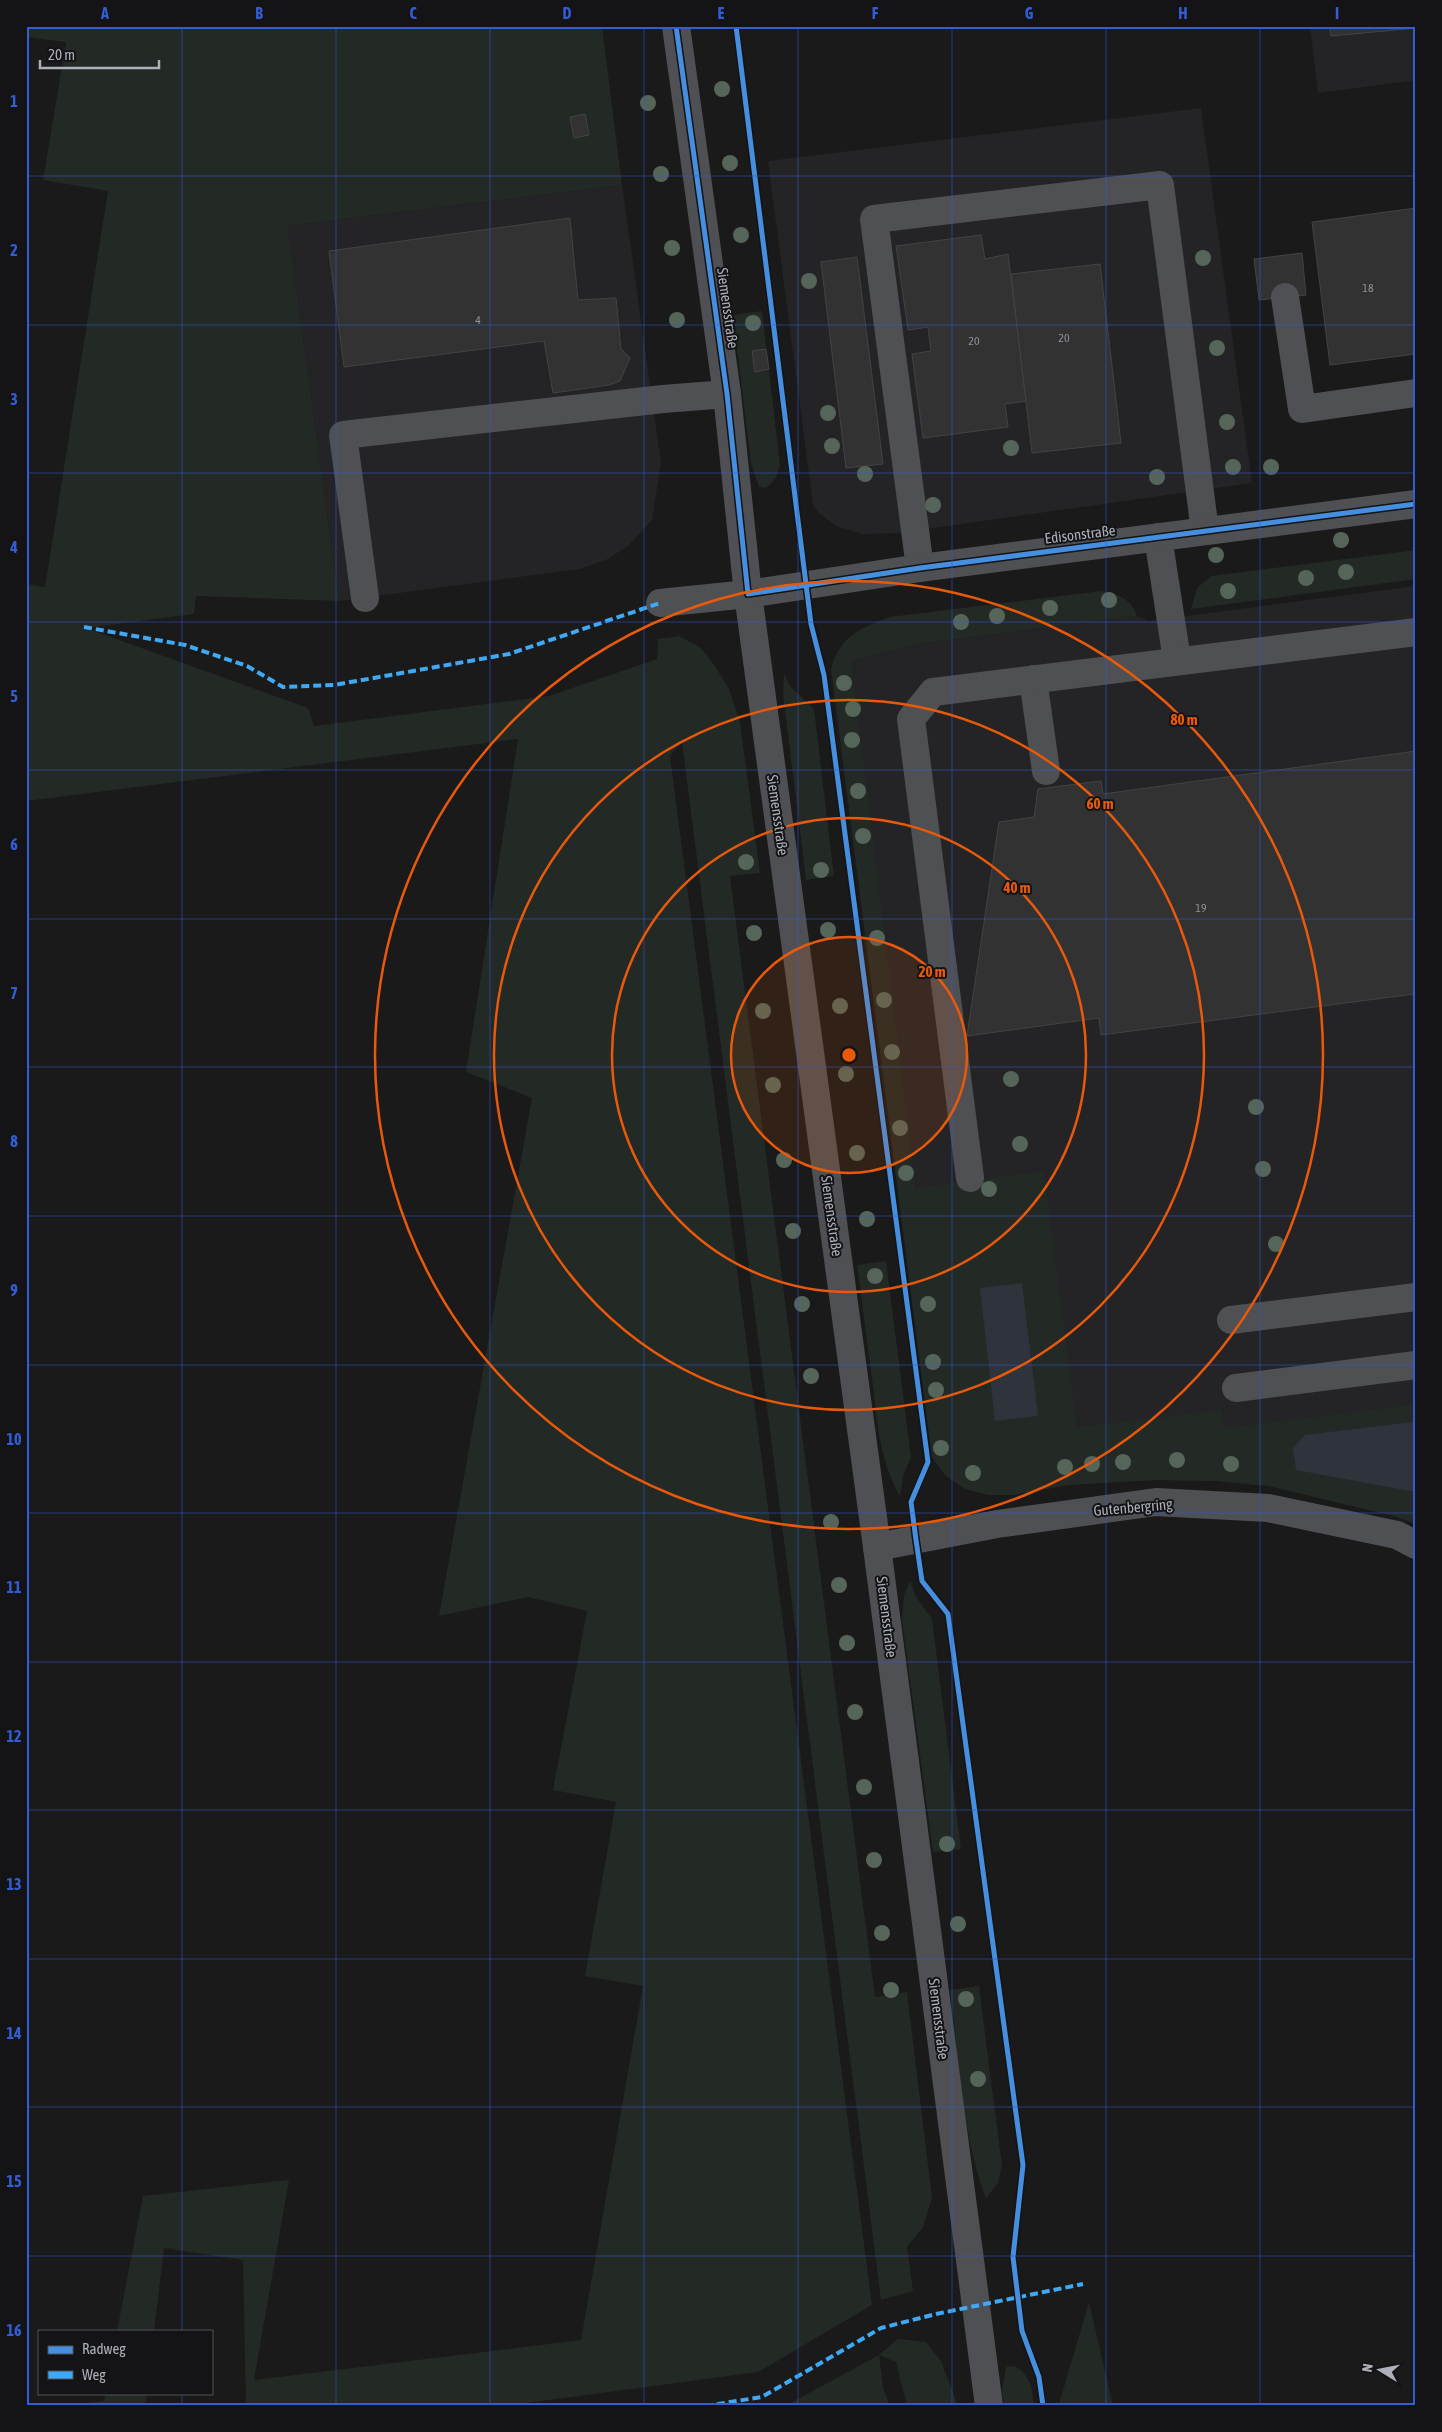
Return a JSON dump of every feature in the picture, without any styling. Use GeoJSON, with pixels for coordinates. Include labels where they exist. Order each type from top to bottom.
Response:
{"type":"FeatureCollection","features":[{"type":"Feature","properties":{"kind":"street","name":"Siemensstraße"},"geometry":{"type":"LineString","coordinates":[[676,26],[727,394],[748,594],[878,1548],[989,2406]]}},
{"type":"Feature","properties":{"kind":"street"},"geometry":{"type":"LineString","coordinates":[[920,568],[874,219],[1160,185],[1205,531]]}},
{"type":"Feature","properties":{"kind":"street"},"geometry":{"type":"LineString","coordinates":[[1285,297],[1302,410],[1416,393]]}},
{"type":"Feature","properties":{"kind":"street"},"geometry":{"type":"LineString","coordinates":[[364,598],[343,435],[663,399],[727,394]]}},
{"type":"Feature","properties":{"kind":"street","name":"Edisonstraße"},"geometry":{"type":"LineString","coordinates":[[660,603],[748,594],[920,568],[1416,504]]}},
{"type":"Feature","properties":{"kind":"street"},"geometry":{"type":"LineString","coordinates":[[1158,537],[1177,660]]}},
{"type":"Feature","properties":{"kind":"street"},"geometry":{"type":"LineString","coordinates":[[970,1178],[911,719],[933,692],[1177,660],[1416,632]]}},
{"type":"Feature","properties":{"kind":"street"},"geometry":{"type":"LineString","coordinates":[[1033,679],[1046,771]]}},
{"type":"Feature","properties":{"kind":"street"},"geometry":{"type":"LineString","coordinates":[[1231,1320],[1416,1296]]}},
{"type":"Feature","properties":{"kind":"street"},"geometry":{"type":"LineString","coordinates":[[1236,1388],[1416,1365]]}},
{"type":"Feature","properties":{"kind":"street","name":"Gutenbergring"},"geometry":{"type":"LineString","coordinates":[[878,1548],[997,1524],[1156,1502],[1268,1508],[1397,1535],[1416,1545]]}},
{"type":"Feature","properties":{"kind":"shaded area"},"geometry":{"type":"Polygon","coordinates":[[[26,26],[602,26],[622,185],[288,226],[339,601],[196,596],[194,614],[86,628],[308,708],[314,726],[549,696],[657,659],[658,639],[679,636],[701,648],[729,689],[740,722],[760,873],[730,876],[875,1997],[907,1992],[932,2198],[923,2227],[907,2247],[913,2291],[881,2300],[682,742],[670,756],[872,2305],[758,2372],[504,2406],[246,2406],[243,2260],[164,2248],[154,2330],[117,2330],[143,2196],[289,2180],[254,2380],[581,2340],[643,1986],[585,1976],[616,1802],[553,1790],[587,1611],[528,1597],[439,1616],[532,1098],[466,1072],[518,739],[26,801],[26,584],[45,587],[108,191],[43,180],[66,42],[26,37],[26,26]]]}},
{"type":"Feature","properties":{"kind":"shaded area"},"geometry":{"type":"Polygon","coordinates":[[[1310,26],[1416,26],[1416,80],[1318,93],[1310,26]]]}},
{"type":"Feature","properties":{"kind":"shaded area"},"geometry":{"type":"Polygon","coordinates":[[[1201,108],[1252,483],[898,533],[862,534],[836,526],[820,514],[813,505],[768,161],[1201,108]]]}},
{"type":"Feature","properties":{"kind":"shaded area"},"geometry":{"type":"Polygon","coordinates":[[[622,185],[661,463],[652,520],[629,545],[608,559],[580,569],[339,601],[288,226],[622,185]]]}},
{"type":"Feature","properties":{"kind":"shaded area"},"geometry":{"type":"Polygon","coordinates":[[[762,311],[780,465],[776,478],[766,488],[759,487],[751,464],[733,315],[762,311]]]}},
{"type":"Feature","properties":{"kind":"shaded area"},"geometry":{"type":"Polygon","coordinates":[[[1416,550],[1416,579],[1191,609],[1197,588],[1211,576],[1416,550]]]}},
{"type":"Feature","properties":{"kind":"shaded area"},"geometry":{"type":"Polygon","coordinates":[[[1416,586],[1416,1524],[1394,1516],[1269,1486],[1216,1481],[1156,1480],[1068,1485],[1013,1495],[916,1188],[850,661],[919,644],[1137,616],[1148,621],[1416,586]]]}},
{"type":"Feature","properties":{"kind":"shaded area"},"geometry":{"type":"Polygon","coordinates":[[[1102,591],[1124,598],[1132,605],[1137,616],[919,644],[851,661],[916,1188],[1044,1171],[1077,1427],[1221,1410],[1224,1428],[1416,1404],[1416,1524],[1394,1516],[1269,1486],[1216,1481],[1156,1480],[1068,1485],[1013,1495],[988,1495],[965,1489],[946,1476],[932,1458],[831,669],[845,641],[860,630],[889,617],[1102,591]]]}},
{"type":"Feature","properties":{"kind":"shaded area"},"geometry":{"type":"Polygon","coordinates":[[[784,673],[789,685],[814,709],[834,876],[806,880],[783,695],[784,673]]]}},
{"type":"Feature","properties":{"kind":"shaded area"},"geometry":{"type":"Polygon","coordinates":[[[886,1261],[911,1457],[903,1476],[900,1496],[887,1468],[880,1439],[857,1265],[886,1261]]]}},
{"type":"Feature","properties":{"kind":"shaded area"},"geometry":{"type":"Polygon","coordinates":[[[1022,1283],[1038,1416],[995,1421],[980,1288],[1022,1283]]]}},
{"type":"Feature","properties":{"kind":"shaded area"},"geometry":{"type":"Polygon","coordinates":[[[1413,1422],[1416,1442],[1416,1492],[1296,1470],[1293,1448],[1305,1435],[1413,1422]]]}},
{"type":"Feature","properties":{"kind":"shaded area"},"geometry":{"type":"Polygon","coordinates":[[[910,1581],[916,1597],[932,1619],[961,1849],[933,1852],[902,1620],[904,1595],[910,1581]]]}},
{"type":"Feature","properties":{"kind":"shaded area"},"geometry":{"type":"Polygon","coordinates":[[[979,1986],[1002,2166],[998,2183],[986,2198],[978,2174],[966,2123],[950,1990],[979,1986]]]}},
{"type":"Feature","properties":{"kind":"shaded area"},"geometry":{"type":"Polygon","coordinates":[[[1089,2302],[1113,2406],[1059,2406],[1059,2404],[1089,2302]]]}},
{"type":"Feature","properties":{"kind":"shaded area"},"geometry":{"type":"Polygon","coordinates":[[[898,2339],[926,2342],[941,2361],[958,2406],[907,2406],[896,2362],[879,2355],[898,2339]]]}},
{"type":"Feature","properties":{"kind":"shaded area"},"geometry":{"type":"Polygon","coordinates":[[[879,2355],[883,2388],[890,2406],[785,2406],[879,2355]]]}},
{"type":"Feature","properties":{"kind":"shaded area"},"geometry":{"type":"Polygon","coordinates":[[[1015,2366],[1028,2378],[1034,2406],[1004,2406],[1002,2391],[1006,2367],[1015,2366]]]}},
{"type":"Feature","properties":{"kind":"shaded area"},"geometry":{"type":"Polygon","coordinates":[[[106,2394],[147,2394],[145,2406],[63,2406],[104,2401],[106,2394]]]}},
{"type":"Feature","properties":{"kind":"building"},"geometry":{"type":"Polygon","coordinates":[[[1329,26],[1416,26],[1416,28],[1331,36],[1329,26]]]}},
{"type":"Feature","properties":{"kind":"building"},"geometry":{"type":"Polygon","coordinates":[[[585,114],[589,135],[574,138],[570,117],[585,114]]]}},
{"type":"Feature","properties":{"kind":"building"},"geometry":{"type":"Polygon","coordinates":[[[1416,208],[1416,354],[1330,365],[1312,222],[1416,208]]]}},
{"type":"Feature","properties":{"kind":"building"},"geometry":{"type":"Polygon","coordinates":[[[570,218],[578,300],[616,298],[621,349],[630,358],[620,381],[609,385],[553,393],[544,341],[344,367],[329,251],[570,218]]]}},
{"type":"Feature","properties":{"kind":"building"},"geometry":{"type":"Polygon","coordinates":[[[981,235],[985,259],[1008,254],[1026,401],[1005,404],[1008,427],[923,438],[912,354],[931,351],[928,327],[908,330],[896,246],[981,235]]]}},
{"type":"Feature","properties":{"kind":"building"},"geometry":{"type":"Polygon","coordinates":[[[1302,253],[1306,295],[1259,300],[1254,259],[1302,253]]]}},
{"type":"Feature","properties":{"kind":"building"},"geometry":{"type":"Polygon","coordinates":[[[857,257],[883,464],[846,468],[821,262],[857,257]]]}},
{"type":"Feature","properties":{"kind":"building"},"geometry":{"type":"Polygon","coordinates":[[[1100,264],[1121,443],[1032,453],[1011,274],[1100,264]]]}},
{"type":"Feature","properties":{"kind":"building"},"geometry":{"type":"Polygon","coordinates":[[[766,349],[769,369],[755,372],[752,351],[766,349]]]}},
{"type":"Feature","properties":{"kind":"building"},"geometry":{"type":"Polygon","coordinates":[[[1416,751],[1416,1006],[1414,994],[1101,1035],[1099,1018],[967,1036],[999,822],[1034,817],[1038,789],[1101,781],[1103,794],[1416,751]]]}},
{"type":"Feature","properties":{"kind":"marked path"},"geometry":{"type":"LineString","coordinates":[[84,627],[185,645],[247,666],[283,687],[334,685],[509,654],[660,603]]}},
{"type":"Feature","properties":{"kind":"marked path"},"geometry":{"type":"LineString","coordinates":[[705,2406],[762,2397],[881,2328],[936,2314],[1083,2284]]}},
{"type":"Feature","properties":{"kind":"cycle path"},"geometry":{"type":"LineString","coordinates":[[676,26],[727,394],[748,594],[920,568],[1416,504]]}},
{"type":"Feature","properties":{"kind":"cycle path"},"geometry":{"type":"LineString","coordinates":[[736,26],[811,624],[824,675],[928,1462],[911,1502],[922,1581],[948,1614],[1023,2165],[1013,2257],[1022,2331],[1039,2377],[1043,2406]]}}]}
